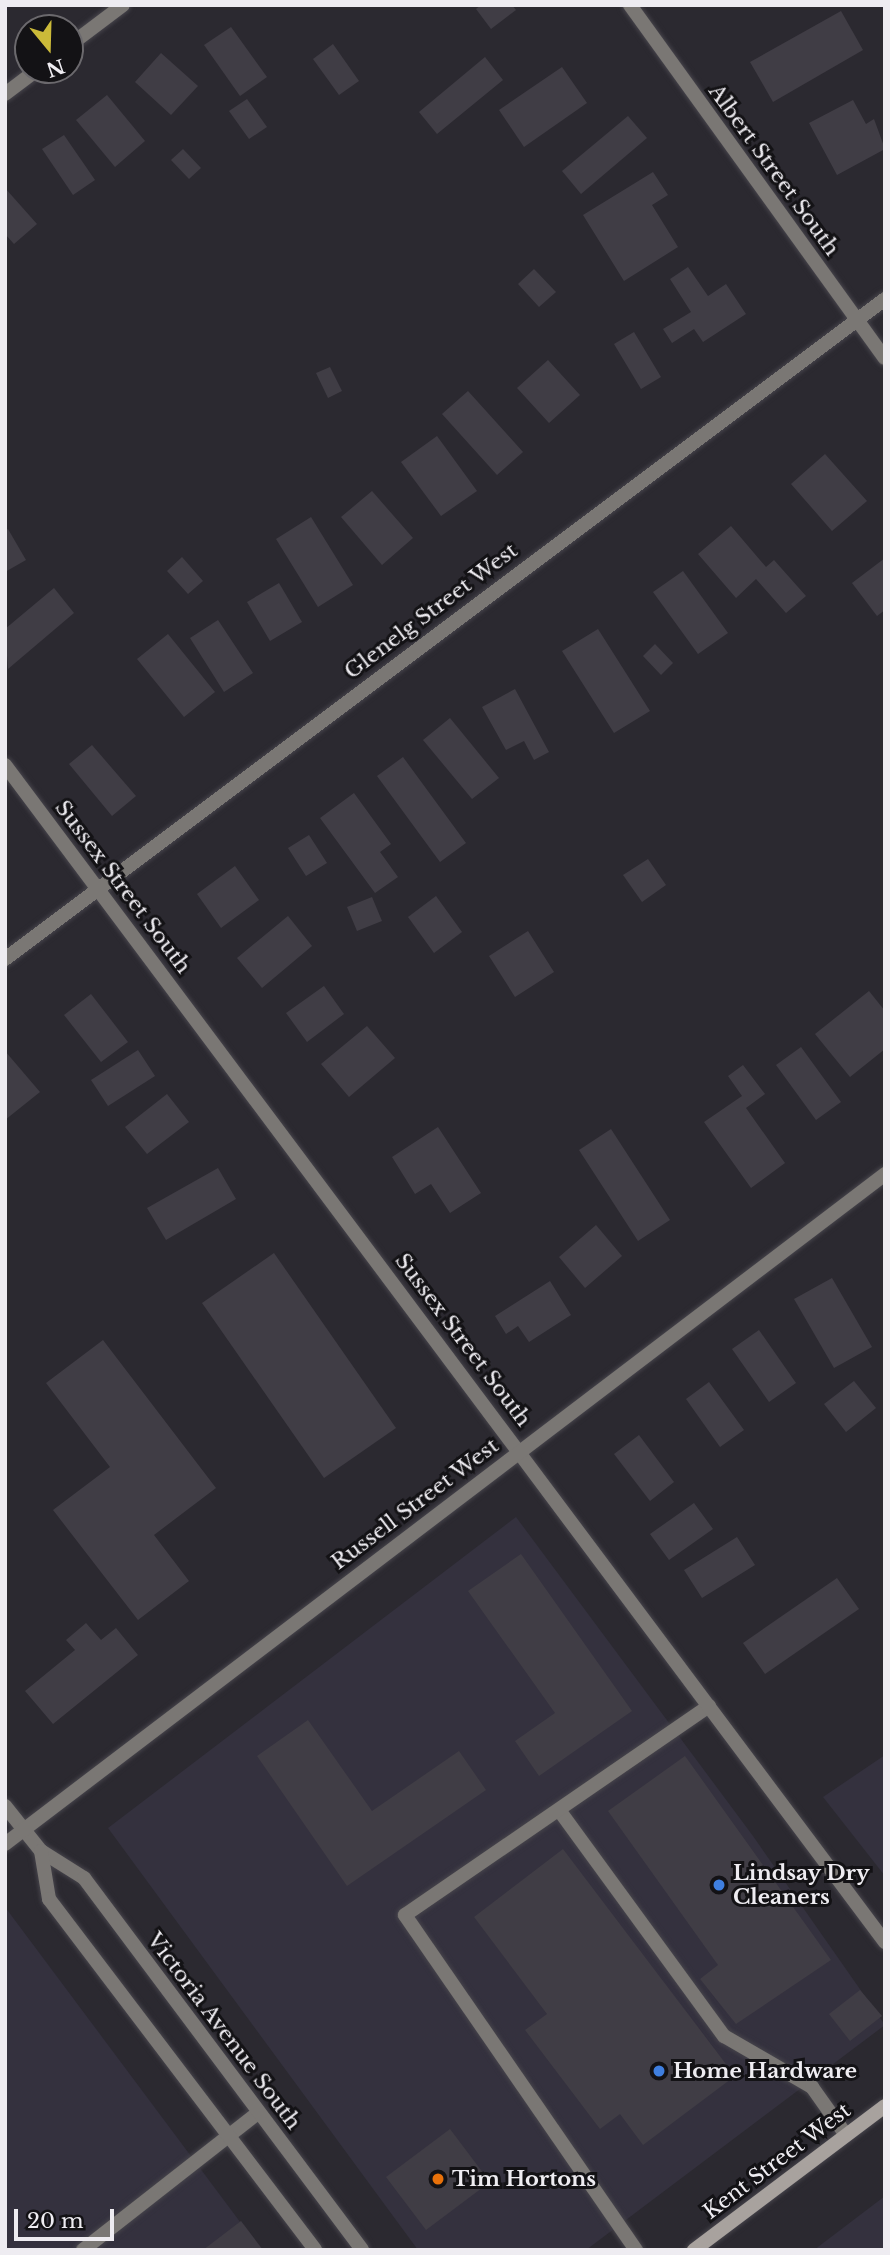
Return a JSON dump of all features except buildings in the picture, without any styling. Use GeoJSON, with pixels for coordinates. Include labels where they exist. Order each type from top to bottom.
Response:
{"type":"FeatureCollection","features":[{"type":"Feature","properties":{"kind":"main road","name":"Kent Street West"},"geometry":{"type":"LineString","coordinates":[[694,2250],[885,2106]]}},
{"type":"Feature","properties":{"kind":"street"},"geometry":{"type":"LineString","coordinates":[[84,34],[123,5]]}},
{"type":"Feature","properties":{"kind":"street","name":"Albert Street South"},"geometry":{"type":"LineString","coordinates":[[633,6],[885,358]]}},
{"type":"Feature","properties":{"kind":"street","name":"Glenelg Street West"},"geometry":{"type":"LineString","coordinates":[[5,959],[100,890],[854,318],[885,299]]}},
{"type":"Feature","properties":{"kind":"street","name":"Sussex Street South"},"geometry":{"type":"LineString","coordinates":[[5,765],[520,1450],[885,1942]]}},
{"type":"Feature","properties":{"kind":"street","name":"Russell Street West"},"geometry":{"type":"LineString","coordinates":[[5,1844],[885,1174]]}},
{"type":"Feature","properties":{"kind":"street"},"geometry":{"type":"LineString","coordinates":[[636,2250],[405,1915],[709,1706]]}},
{"type":"Feature","properties":{"kind":"street","name":"Victoria Avenue South"},"geometry":{"type":"LineString","coordinates":[[5,1806],[41,1852],[84,1878],[362,2250]]}},
{"type":"Feature","properties":{"kind":"street"},"geometry":{"type":"LineString","coordinates":[[559,1810],[724,2036],[813,2087],[846,2135]]}},
{"type":"Feature","properties":{"kind":"street"},"geometry":{"type":"LineString","coordinates":[[41,1852],[49,1899],[228,2139],[315,2250]]}},
{"type":"Feature","properties":{"kind":"street"},"geometry":{"type":"LineString","coordinates":[[83,2250],[258,2113]]}},
{"type":"Feature","properties":{"kind":"shaded area"},"geometry":{"type":"Polygon","coordinates":[[[516,1517],[753,1836],[885,2025],[586,2250],[418,2250],[108,1828],[516,1517]]]}},
{"type":"Feature","properties":{"kind":"shaded area"},"geometry":{"type":"Polygon","coordinates":[[[885,1755],[885,1876],[823,1797],[885,1755]]]}},
{"type":"Feature","properties":{"kind":"shaded area"},"geometry":{"type":"Polygon","coordinates":[[[5,1907],[261,2250],[5,2250],[5,1907]]]}},
{"type":"Feature","properties":{"kind":"shaded area"},"geometry":{"type":"Polygon","coordinates":[[[885,2196],[885,2250],[814,2250],[885,2196]]]}},
{"type":"Feature","properties":{"kind":"place","name":"Lindsay Dry Cleaners"},"geometry":{"type":"Point","coordinates":[719,1885]}},
{"type":"Feature","properties":{"kind":"place","name":"Home Hardware"},"geometry":{"type":"Point","coordinates":[659,2071]}},
{"type":"Feature","properties":{"kind":"place","name":"Tim Hortons"},"geometry":{"type":"Point","coordinates":[438,2179]}}]}
